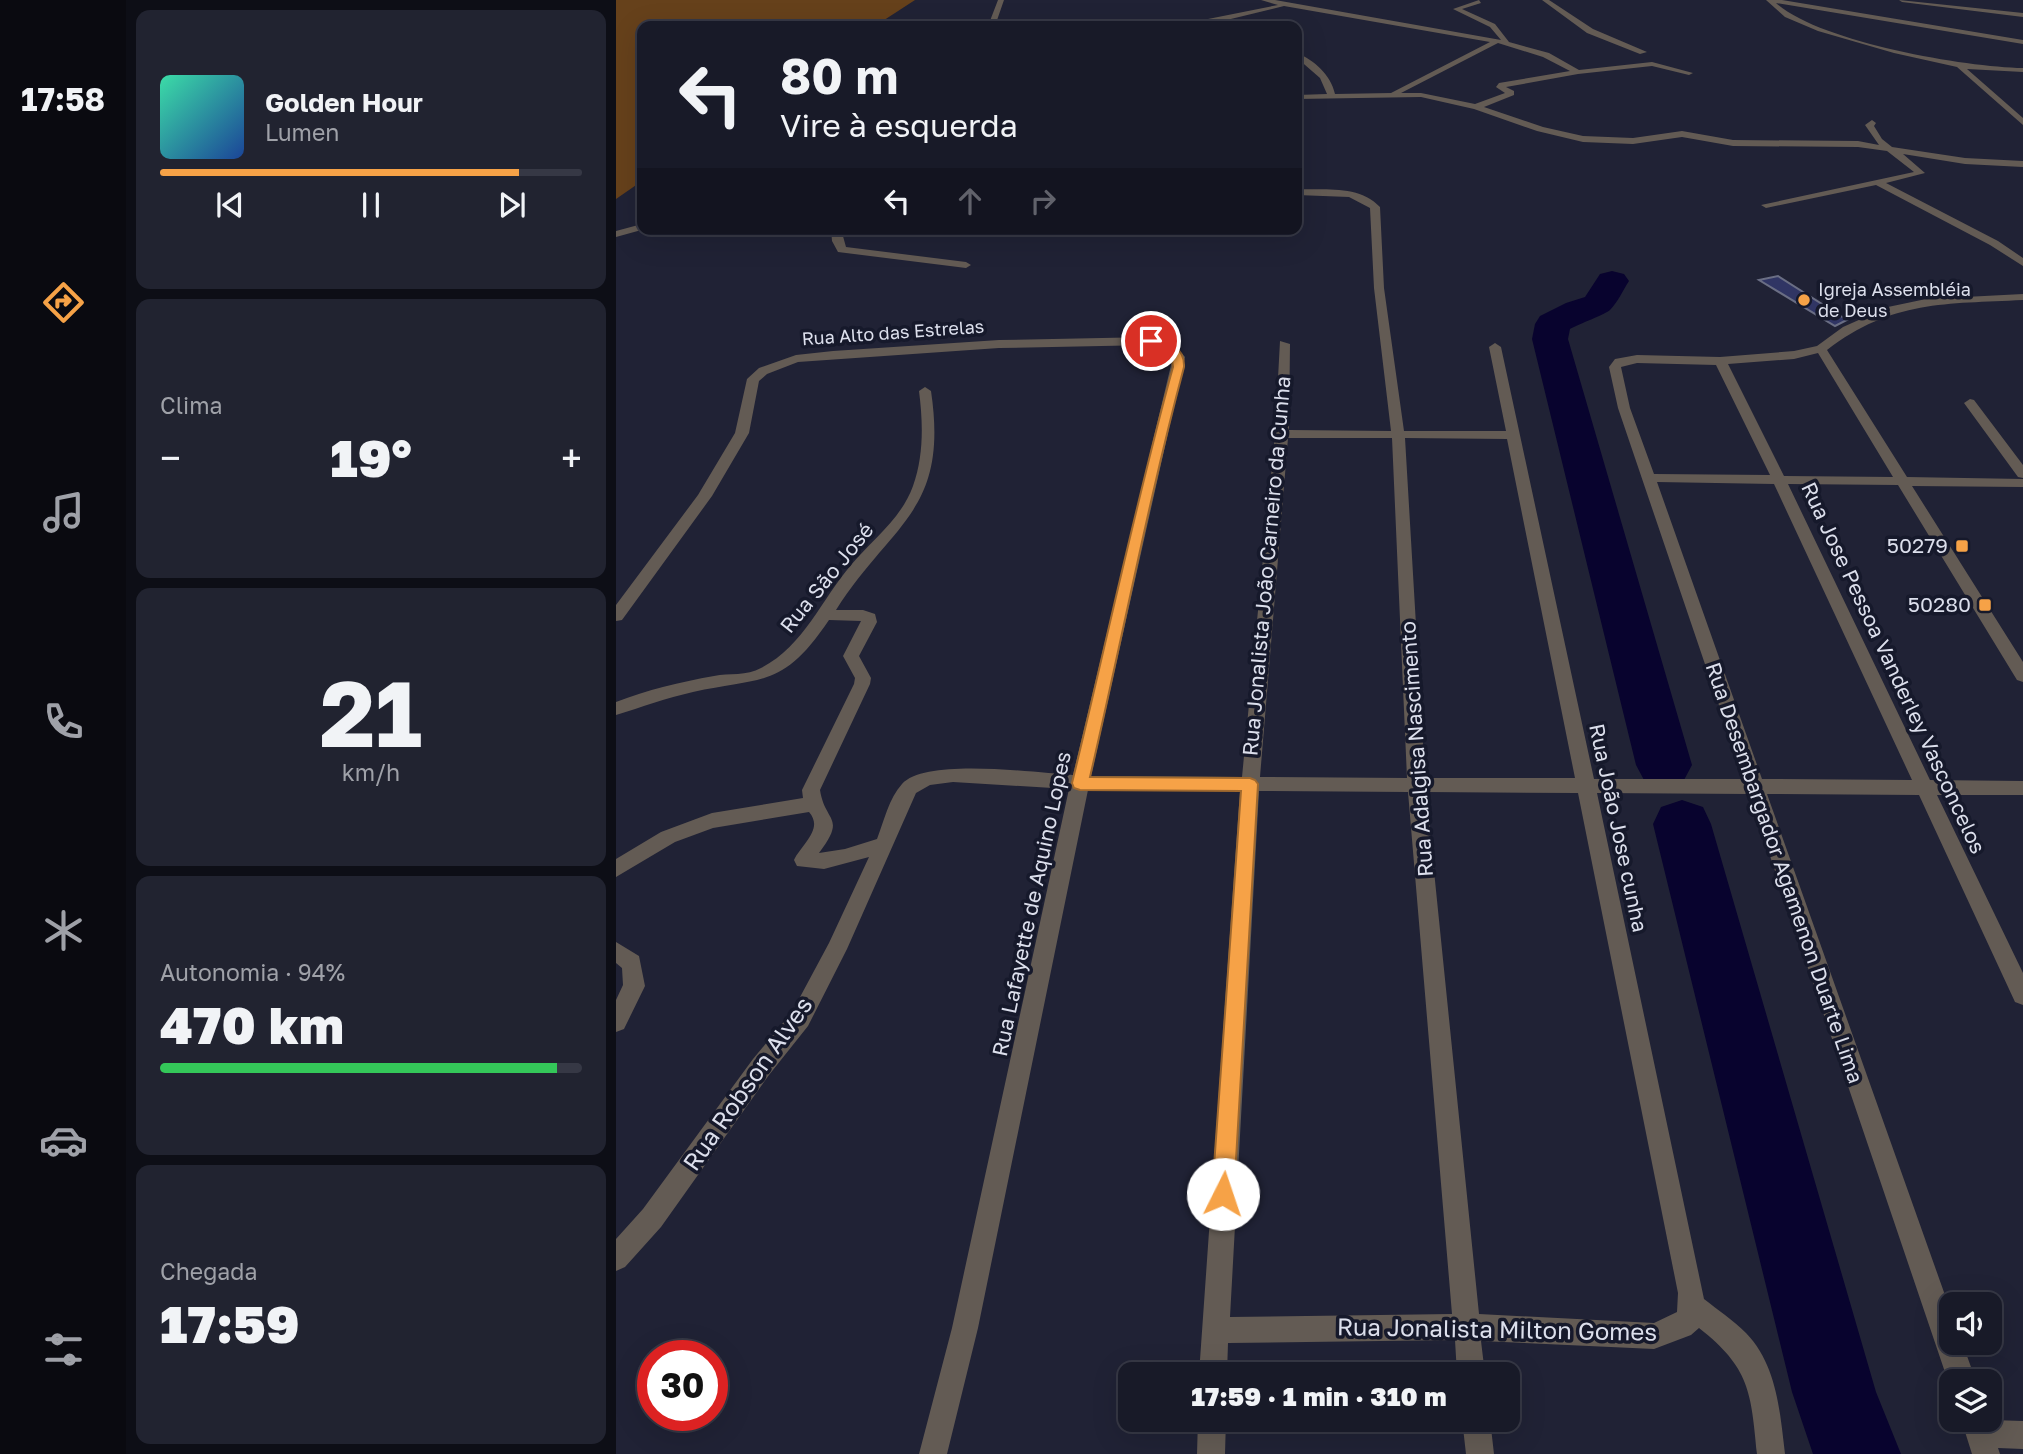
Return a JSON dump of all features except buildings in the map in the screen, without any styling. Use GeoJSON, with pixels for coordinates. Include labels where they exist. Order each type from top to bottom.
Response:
{"type":"FeatureCollection","features":[{"type":"Feature","properties":{"kind":"street"},"geometry":{"type":"LineString","coordinates":[[993,21],[1001,0]]}},
{"type":"Feature","properties":{"kind":"street"},"geometry":{"type":"LineString","coordinates":[[1264,0],[1506,43],[1546,55],[1578,72]]}},
{"type":"Feature","properties":{"kind":"street"},"geometry":{"type":"LineString","coordinates":[[1545,0],[1590,31],[1643,52]]}},
{"type":"Feature","properties":{"kind":"street"},"geometry":{"type":"LineString","coordinates":[[1769,0],[2023,42]]}},
{"type":"Feature","properties":{"kind":"street"},"geometry":{"type":"LineString","coordinates":[[1769,0],[1789,16],[1808,25],[1912,57],[1961,67],[2023,70]]}},
{"type":"Feature","properties":{"kind":"street"},"geometry":{"type":"LineString","coordinates":[[1902,0],[1973,4],[2023,15]]}},
{"type":"Feature","properties":{"kind":"street"},"geometry":{"type":"LineString","coordinates":[[1479,2],[1456,9],[1476,17],[1503,34],[1506,43]]}},
{"type":"Feature","properties":{"kind":"street"},"geometry":{"type":"LineString","coordinates":[[1208,21],[1284,5]]}},
{"type":"Feature","properties":{"kind":"street"},"geometry":{"type":"LineString","coordinates":[[1395,93],[1497,41]]}},
{"type":"Feature","properties":{"kind":"street"},"geometry":{"type":"LineString","coordinates":[[1302,59],[1324,75],[1330,85],[1331,96]]}},
{"type":"Feature","properties":{"kind":"street"},"geometry":{"type":"LineString","coordinates":[[1476,107],[1511,93],[1500,87],[1502,85],[1578,72],[1652,64],[1689,73]]}},
{"type":"Feature","properties":{"kind":"street"},"geometry":{"type":"LineString","coordinates":[[1961,67],[2023,122]]}},
{"type":"Feature","properties":{"kind":"street"},"geometry":{"type":"LineString","coordinates":[[1302,97],[1395,93],[1432,96],[1476,107],[1540,129],[1583,139],[1633,141],[1682,134],[1733,143],[1858,144],[1965,161],[2023,164]]}},
{"type":"Feature","properties":{"kind":"street"},"geometry":{"type":"LineString","coordinates":[[1766,205],[1920,173],[1884,148],[1872,134],[1869,125],[1872,122]]}},
{"type":"Feature","properties":{"kind":"street"},"geometry":{"type":"LineString","coordinates":[[1879,183],[1994,243],[2023,263]]}},
{"type":"Feature","properties":{"kind":"street","name":"Rua Adalgisa Nascimento"},"geometry":{"type":"LineString","coordinates":[[1302,192],[1351,195],[1368,200],[1375,207],[1379,288],[1398,434],[1416,784],[1469,1362]]}},
{"type":"Feature","properties":{"kind":"street"},"geometry":{"type":"LineString","coordinates":[[616,234],[637,228]]}},
{"type":"Feature","properties":{"kind":"street"},"geometry":{"type":"LineString","coordinates":[[838,235],[842,250],[966,265]]}},
{"type":"Feature","properties":{"kind":"street"},"geometry":{"type":"LineString","coordinates":[[1720,361],[1773,358],[1821,349],[1847,329],[1892,309],[1926,302],[2023,297]]}},
{"type":"Feature","properties":{"kind":"street","name":"Rua Alto das Estrelas"},"geometry":{"type":"LineString","coordinates":[[616,616],[654,568],[711,486],[742,433],[750,389],[754,379],[763,371],[796,359],[832,355],[999,344],[1151,341]]}},
{"type":"Feature","properties":{"kind":"street","name":"Rua Lafayette de Aquino Lopes"},"geometry":{"type":"LineString","coordinates":[[933,1454],[965,1328],[1080,783],[1124,599],[1155,452],[1178,367],[1179,357],[1175,351],[1160,342],[1151,341]]}},
{"type":"Feature","properties":{"kind":"street","name":"Rua Jonalista João Carneiro da Cunha"},"geometry":{"type":"LineString","coordinates":[[1213,1362],[1250,784],[1282,434],[1284,344]]}},
{"type":"Feature","properties":{"kind":"street","name":"Rua João Jose cunha"},"geometry":{"type":"LineString","coordinates":[[1495,347],[1691,1312]]}},
{"type":"Feature","properties":{"kind":"street"},"geometry":{"type":"LineString","coordinates":[[1821,349],[2023,676]]}},
{"type":"Feature","properties":{"kind":"street","name":"Rua Desembargador Agamenon Duarte Lima"},"geometry":{"type":"LineString","coordinates":[[1720,361],[1637,359],[1616,363],[1615,373],[1624,408],[1753,785],[1958,1369]]}},
{"type":"Feature","properties":{"kind":"street","name":"Rua Jose Pessoa Vanderley Vasconcelos"},"geometry":{"type":"LineString","coordinates":[[1720,361],[1780,480],[1922,787],[2023,995]]}},
{"type":"Feature","properties":{"kind":"street","name":"Rua São José"},"geometry":{"type":"LineString","coordinates":[[616,709],[638,700],[685,688],[763,675],[787,660],[826,615],[855,570],[908,511],[920,486],[930,418],[925,391]]}},
{"type":"Feature","properties":{"kind":"street"},"geometry":{"type":"LineString","coordinates":[[1970,402],[2023,474]]}},
{"type":"Feature","properties":{"kind":"street"},"geometry":{"type":"LineString","coordinates":[[1282,434],[1514,435]]}},
{"type":"Feature","properties":{"kind":"street"},"geometry":{"type":"LineString","coordinates":[[1648,478],[2023,483]]}},
{"type":"Feature","properties":{"kind":"street"},"geometry":{"type":"LineString","coordinates":[[826,615],[863,615],[869,618],[869,622],[851,656],[863,678],[862,684],[811,790],[813,804],[821,811],[824,820],[823,834],[804,860],[834,858],[886,844]]}},
{"type":"Feature","properties":{"kind":"street","name":"Rua Robson Alves"},"geometry":{"type":"LineString","coordinates":[[616,1258],[652,1218],[761,1067],[800,1019],[837,949],[909,788],[926,778],[953,775],[1080,783]]}},
{"type":"Feature","properties":{"kind":"street"},"geometry":{"type":"LineString","coordinates":[[1080,783],[2023,788]]}},
{"type":"Feature","properties":{"kind":"street"},"geometry":{"type":"LineString","coordinates":[[616,869],[668,837],[712,821],[813,804]]}},
{"type":"Feature","properties":{"kind":"street"},"geometry":{"type":"LineString","coordinates":[[616,951],[632,963],[634,986],[616,1022]]}},
{"type":"Feature","properties":{"kind":"street"},"geometry":{"type":"LineString","coordinates":[[1691,1312],[1742,1348],[1755,1369],[1764,1397],[1771,1454]]}},
{"type":"Feature","properties":{"kind":"street","name":"Rua Jonalista Milton Gomes"},"geometry":{"type":"LineString","coordinates":[[1214,1330],[1465,1327],[1654,1336],[1682,1326],[1691,1312]]}},
{"type":"Feature","properties":{"kind":"street"},"geometry":{"type":"LineString","coordinates":[[1211,1454],[1212,1432]]}},
{"type":"Feature","properties":{"kind":"street"},"geometry":{"type":"LineString","coordinates":[[1477,1432],[1480,1454]]}},
{"type":"Feature","properties":{"kind":"street"},"geometry":{"type":"LineString","coordinates":[[1980,1435],[2023,1435]]}},
{"type":"Feature","properties":{"kind":"shaded area"},"geometry":{"type":"Polygon","coordinates":[[[616,0],[915,0],[883,21],[637,21],[637,184],[616,199],[616,0]]]}},
{"type":"Feature","properties":{"kind":"waterway"},"geometry":{"type":"LineString","coordinates":[[1612,281],[1597,304],[1578,310],[1553,324],[1550,339],[1664,765]]}},
{"type":"Feature","properties":{"kind":"waterway"},"geometry":{"type":"LineString","coordinates":[[1682,824],[1834,1392],[1857,1454]]}},
{"type":"Feature","properties":{"kind":"place","name":"Igreja Assembléia de Deus"},"geometry":{"type":"Point","coordinates":[1804,300]}},
{"type":"Feature","properties":{"kind":"place","name":"50279"},"geometry":{"type":"Point","coordinates":[1962,546]}},
{"type":"Feature","properties":{"kind":"place","name":"50280"},"geometry":{"type":"Point","coordinates":[1985,605]}},
{"type":"Feature","properties":{"kind":"route"},"geometry":{"type":"LineString","coordinates":[[1151,341],[1160,342],[1175,351],[1179,357],[1178,367],[1155,452],[1124,599],[1080,783],[1250,784],[1223,1194]]}}]}
